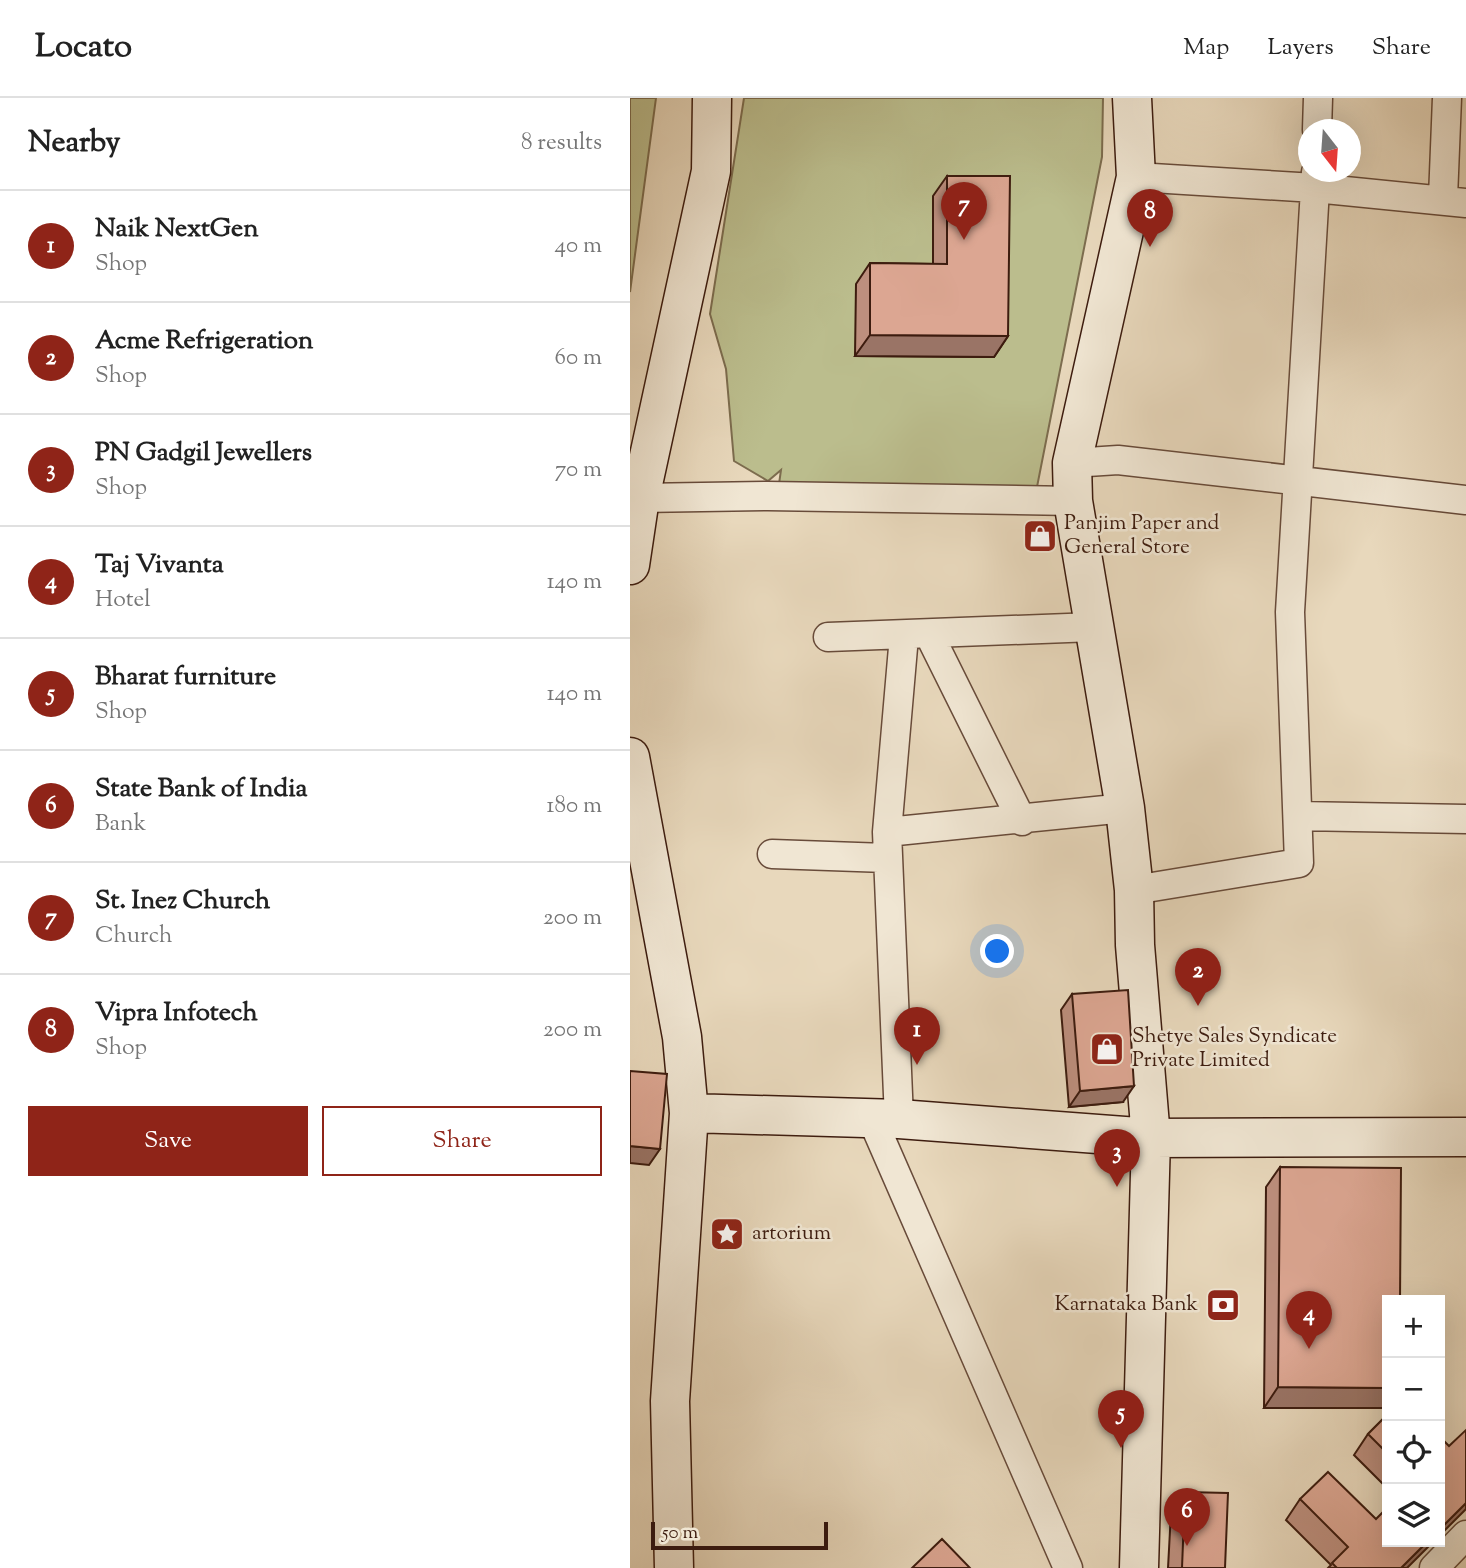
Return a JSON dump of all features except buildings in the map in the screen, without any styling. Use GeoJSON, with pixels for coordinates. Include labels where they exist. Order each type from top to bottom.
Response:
{"type":"FeatureCollection","features":[{"type":"Feature","properties":{"kind":"main road"},"geometry":{"type":"LineString","coordinates":[[630,565],[640,498],[711,172],[712,98]]}},
{"type":"Feature","properties":{"kind":"main road"},"geometry":{"type":"LineString","coordinates":[[1132,98],[1136,177],[1072,463],[1073,501],[1125,808],[1134,890],[1151,1138],[1139,1568]]}},
{"type":"Feature","properties":{"kind":"main road"},"geometry":{"type":"LineString","coordinates":[[630,757],[682,1037],[689,1114],[670,1401],[674,1568]]}},
{"type":"Feature","properties":{"kind":"main road"},"geometry":{"type":"LineString","coordinates":[[689,1114],[886,1119],[1151,1138],[1466,1137]]}},
{"type":"Feature","properties":{"kind":"street"},"geometry":{"type":"LineString","coordinates":[[1317,119],[1318,98]]}},
{"type":"Feature","properties":{"kind":"street"},"geometry":{"type":"LineString","coordinates":[[1330,182],[1454,200],[1447,98]]}},
{"type":"Feature","properties":{"kind":"street"},"geometry":{"type":"LineString","coordinates":[[1136,177],[1298,180]]}},
{"type":"Feature","properties":{"kind":"street"},"geometry":{"type":"LineString","coordinates":[[1134,890],[1299,863],[1290,611],[1316,182]]}},
{"type":"Feature","properties":{"kind":"street"},"geometry":{"type":"LineString","coordinates":[[1072,463],[1118,460],[1466,500]]}},
{"type":"Feature","properties":{"kind":"street"},"geometry":{"type":"LineString","coordinates":[[640,498],[768,496],[1073,501]]}},
{"type":"Feature","properties":{"kind":"street"},"geometry":{"type":"LineString","coordinates":[[828,637],[917,636],[1094,627]]}},
{"type":"Feature","properties":{"kind":"street"},"geometry":{"type":"LineString","coordinates":[[917,636],[1022,821]]}},
{"type":"Feature","properties":{"kind":"street"},"geometry":{"type":"LineString","coordinates":[[917,636],[886,845],[886,1119],[1068,1568]]}},
{"type":"Feature","properties":{"kind":"street"},"geometry":{"type":"LineString","coordinates":[[772,854],[886,845],[1022,821],[1125,808]]}},
{"type":"Feature","properties":{"kind":"street"},"geometry":{"type":"LineString","coordinates":[[1298,816],[1466,819]]}},
{"type":"Feature","properties":{"kind":"street"},"geometry":{"type":"LineString","coordinates":[[1434,1568],[1466,1535]]}},
{"type":"Feature","properties":{"kind":"green space"},"geometry":{"type":"Polygon","coordinates":[[[630,98],[656,98],[630,292],[630,98]]]}},
{"type":"Feature","properties":{"kind":"green space"},"geometry":{"type":"Polygon","coordinates":[[[744,98],[1103,98],[1102,157],[1036,492],[779,484],[781,470],[768,481],[734,461],[726,369],[710,314],[744,98]]]}},
{"type":"Feature","properties":{"kind":"place","name":"St. Inez Church"},"geometry":{"type":"Point","coordinates":[964,240]}},
{"type":"Feature","properties":{"kind":"place","name":"Vipra Infotech"},"geometry":{"type":"Point","coordinates":[1150,247]}},
{"type":"Feature","properties":{"kind":"place","name":"Panjim Paper and General Store"},"geometry":{"type":"Point","coordinates":[1040,536]}},
{"type":"Feature","properties":{"kind":"place","name":"Acme Refrigeration"},"geometry":{"type":"Point","coordinates":[1198,1006]}},
{"type":"Feature","properties":{"kind":"place","name":"Shetye Sales Syndicate Private Limited"},"geometry":{"type":"Point","coordinates":[1107,1049]}},
{"type":"Feature","properties":{"kind":"place","name":"Naik NextGen"},"geometry":{"type":"Point","coordinates":[917,1065]}},
{"type":"Feature","properties":{"kind":"place","name":"PN Gadgil Jewellers"},"geometry":{"type":"Point","coordinates":[1117,1187]}},
{"type":"Feature","properties":{"kind":"place","name":"artorium"},"geometry":{"type":"Point","coordinates":[727,1234]}},
{"type":"Feature","properties":{"kind":"place","name":"Karnataka Bank"},"geometry":{"type":"Point","coordinates":[1223,1305]}},
{"type":"Feature","properties":{"kind":"place","name":"Taj Vivanta"},"geometry":{"type":"Point","coordinates":[1309,1349]}},
{"type":"Feature","properties":{"kind":"place","name":"Bharat furniture"},"geometry":{"type":"Point","coordinates":[1121,1448]}},
{"type":"Feature","properties":{"kind":"place","name":"State Bank of India"},"geometry":{"type":"Point","coordinates":[1187,1546]}}]}
